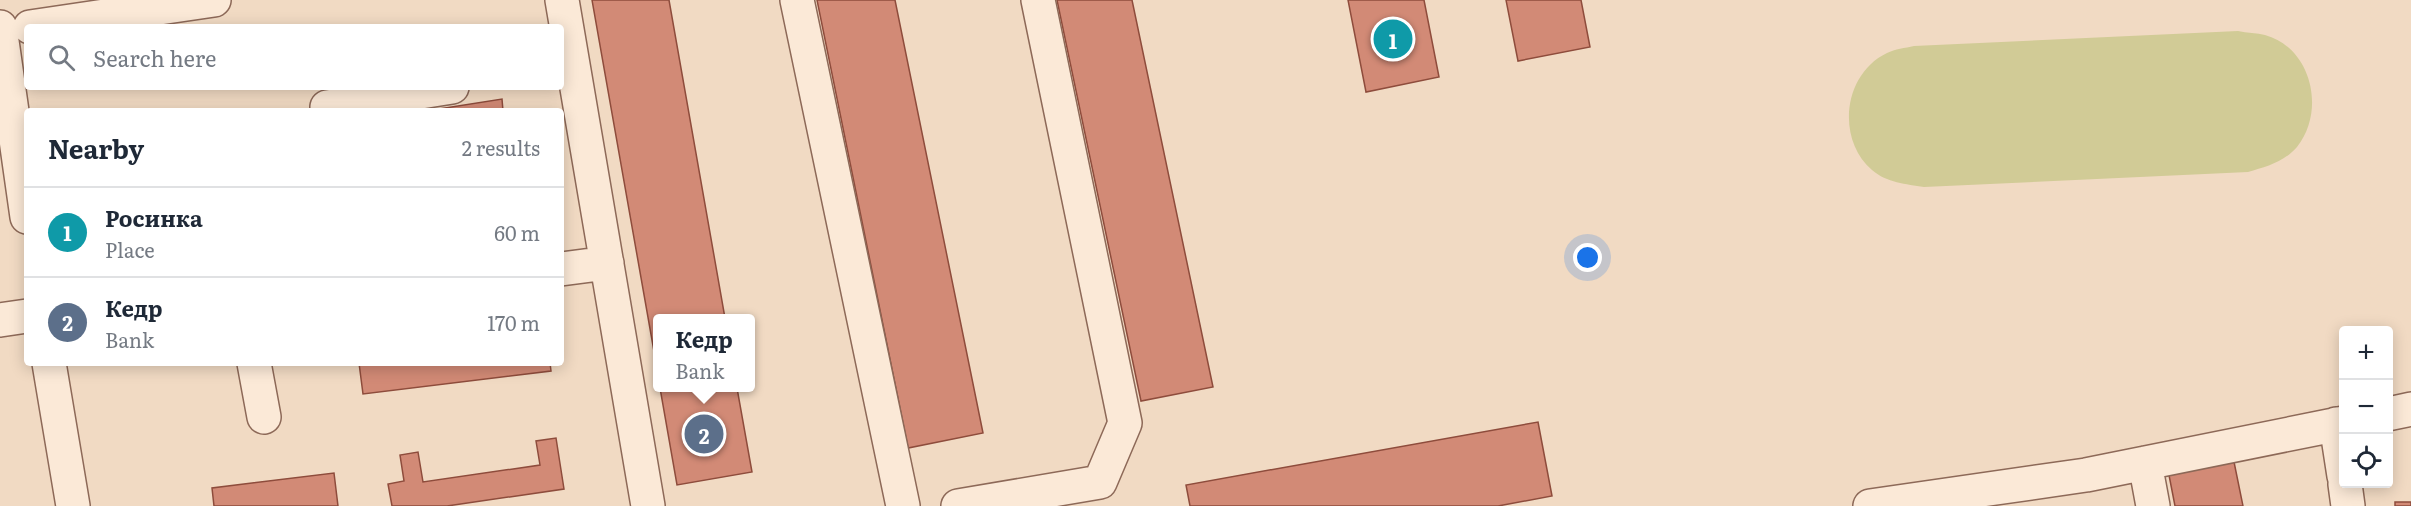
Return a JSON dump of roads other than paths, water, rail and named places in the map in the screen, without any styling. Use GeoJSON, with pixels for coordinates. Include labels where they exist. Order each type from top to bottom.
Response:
{"type":"FeatureCollection","features":[{"type":"Feature","properties":{"kind":"street"},"geometry":{"type":"LineString","coordinates":[[49,24],[214,0]]}},
{"type":"Feature","properties":{"kind":"street"},"geometry":{"type":"LineString","coordinates":[[562,0],[564,24]]}},
{"type":"Feature","properties":{"kind":"street"},"geometry":{"type":"LineString","coordinates":[[798,0],[903,506]]}},
{"type":"Feature","properties":{"kind":"street"},"geometry":{"type":"LineString","coordinates":[[958,506],[1079,496],[1100,482],[1125,423],[1038,0]]}},
{"type":"Feature","properties":{"kind":"street"},"geometry":{"type":"LineString","coordinates":[[24,27],[0,29],[24,196]]}},
{"type":"Feature","properties":{"kind":"street"},"geometry":{"type":"LineString","coordinates":[[564,28],[567,69],[607,263],[648,506]]}},
{"type":"Feature","properties":{"kind":"street"},"geometry":{"type":"LineString","coordinates":[[327,107],[433,90]]}},
{"type":"Feature","properties":{"kind":"street"},"geometry":{"type":"LineString","coordinates":[[564,269],[607,263]]}},
{"type":"Feature","properties":{"kind":"street"},"geometry":{"type":"LineString","coordinates":[[0,320],[24,316]]}},
{"type":"Feature","properties":{"kind":"street"},"geometry":{"type":"LineString","coordinates":[[49,366],[69,505]]}},
{"type":"Feature","properties":{"kind":"street"},"geometry":{"type":"LineString","coordinates":[[255,366],[264,417]]}},
{"type":"Feature","properties":{"kind":"street"},"geometry":{"type":"LineString","coordinates":[[2393,413],[2411,409]]}},
{"type":"Feature","properties":{"kind":"street"},"geometry":{"type":"LineString","coordinates":[[1870,506],[1918,503],[2086,475],[2339,424]]}},
{"type":"Feature","properties":{"kind":"street"},"geometry":{"type":"LineString","coordinates":[[2145,463],[2153,506]]}},
{"type":"Feature","properties":{"kind":"street"},"geometry":{"type":"LineString","coordinates":[[2346,488],[2348,506]]}},
{"type":"Feature","properties":{"kind":"place","name":"Росинка"},"geometry":{"type":"Point","coordinates":[1393,39]}},
{"type":"Feature","properties":{"kind":"place","name":"Кедр"},"geometry":{"type":"Point","coordinates":[704,434]}}]}
